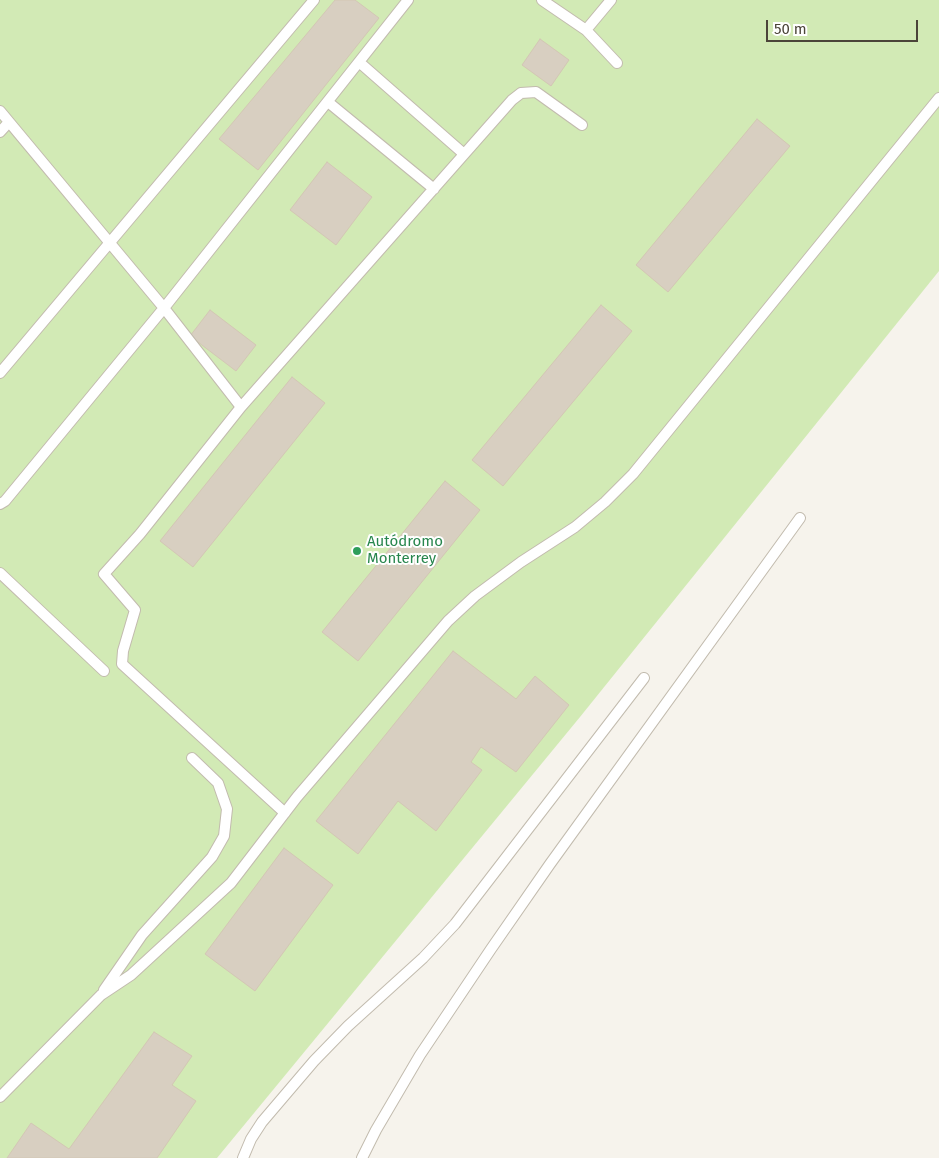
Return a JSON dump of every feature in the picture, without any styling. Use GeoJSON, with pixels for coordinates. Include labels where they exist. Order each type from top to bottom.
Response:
{"type":"FeatureCollection","features":[{"type":"Feature","properties":{"kind":"lane"},"geometry":{"type":"LineString","coordinates":[[0,373],[111,244],[314,0]]}},
{"type":"Feature","properties":{"kind":"lane"},"geometry":{"type":"LineString","coordinates":[[0,504],[10,495],[164,308],[408,0]]}},
{"type":"Feature","properties":{"kind":"lane"},"geometry":{"type":"LineString","coordinates":[[542,0],[586,30],[617,63]]}},
{"type":"Feature","properties":{"kind":"lane"},"geometry":{"type":"LineString","coordinates":[[586,30],[611,0]]}},
{"type":"Feature","properties":{"kind":"lane"},"geometry":{"type":"LineString","coordinates":[[359,62],[464,154]]}},
{"type":"Feature","properties":{"kind":"lane"},"geometry":{"type":"LineString","coordinates":[[285,813],[122,664],[123,652],[135,610],[104,574],[140,534],[241,407],[520,93],[529,91],[547,98],[582,125]]}},
{"type":"Feature","properties":{"kind":"lane"},"geometry":{"type":"LineString","coordinates":[[101,995],[131,976],[231,883],[285,813],[448,620],[475,596],[513,568],[574,528],[633,474],[939,98]]}},
{"type":"Feature","properties":{"kind":"lane"},"geometry":{"type":"LineString","coordinates":[[328,102],[434,189]]}},
{"type":"Feature","properties":{"kind":"lane"},"geometry":{"type":"LineString","coordinates":[[0,111],[164,308],[241,407]]}},
{"type":"Feature","properties":{"kind":"lane"},"geometry":{"type":"LineString","coordinates":[[0,132],[9,122]]}},
{"type":"Feature","properties":{"kind":"lane"},"geometry":{"type":"LineString","coordinates":[[362,1158],[376,1130],[420,1055],[497,941],[800,518]]}},
{"type":"Feature","properties":{"kind":"lane"},"geometry":{"type":"LineString","coordinates":[[0,573],[104,671]]}},
{"type":"Feature","properties":{"kind":"lane"},"geometry":{"type":"LineString","coordinates":[[243,1158],[250,1139],[262,1122],[314,1061],[348,1026],[423,958],[455,924],[644,678]]}},
{"type":"Feature","properties":{"kind":"lane"},"geometry":{"type":"LineString","coordinates":[[0,1097],[101,995],[142,935],[212,857],[224,836],[227,809],[218,783],[192,758]]}},
{"type":"Feature","properties":{"kind":"green space","name":"Autódromo Monterrey"},"geometry":{"type":"Polygon","coordinates":[[[0,0],[939,0],[939,271],[580,717],[217,1158],[0,1158],[0,0]]]}},
{"type":"Feature","properties":{"kind":"building"},"geometry":{"type":"Polygon","coordinates":[[[335,0],[355,0],[379,18],[258,170],[219,139],[335,0]]]}},
{"type":"Feature","properties":{"kind":"building"},"geometry":{"type":"Polygon","coordinates":[[[540,39],[569,60],[551,86],[522,65],[540,39]]]}},
{"type":"Feature","properties":{"kind":"building"},"geometry":{"type":"Polygon","coordinates":[[[757,119],[790,146],[668,292],[636,265],[757,119]]]}},
{"type":"Feature","properties":{"kind":"building"},"geometry":{"type":"Polygon","coordinates":[[[327,162],[372,197],[336,245],[290,210],[327,162]]]}},
{"type":"Feature","properties":{"kind":"building"},"geometry":{"type":"Polygon","coordinates":[[[601,305],[632,331],[503,486],[472,460],[601,305]]]}},
{"type":"Feature","properties":{"kind":"building"},"geometry":{"type":"Polygon","coordinates":[[[210,310],[256,345],[236,371],[190,336],[210,310]]]}},
{"type":"Feature","properties":{"kind":"building"},"geometry":{"type":"Polygon","coordinates":[[[292,377],[325,403],[193,567],[160,541],[292,377]]]}},
{"type":"Feature","properties":{"kind":"building"},"geometry":{"type":"Polygon","coordinates":[[[445,481],[480,510],[358,661],[322,632],[445,481]]]}},
{"type":"Feature","properties":{"kind":"building"},"geometry":{"type":"Polygon","coordinates":[[[453,651],[516,699],[535,676],[569,705],[516,772],[481,747],[471,762],[482,770],[436,831],[398,801],[358,854],[316,821],[453,651]]]}},
{"type":"Feature","properties":{"kind":"building"},"geometry":{"type":"Polygon","coordinates":[[[284,848],[333,885],[255,991],[205,954],[284,848]]]}},
{"type":"Feature","properties":{"kind":"building"},"geometry":{"type":"Polygon","coordinates":[[[154,1032],[192,1056],[172,1085],[196,1101],[157,1158],[7,1158],[31,1123],[69,1149],[154,1032]]]}},
{"type":"Feature","properties":{"kind":"place","name":"Autódromo Monterrey"},"geometry":{"type":"Point","coordinates":[357,551]}}]}
